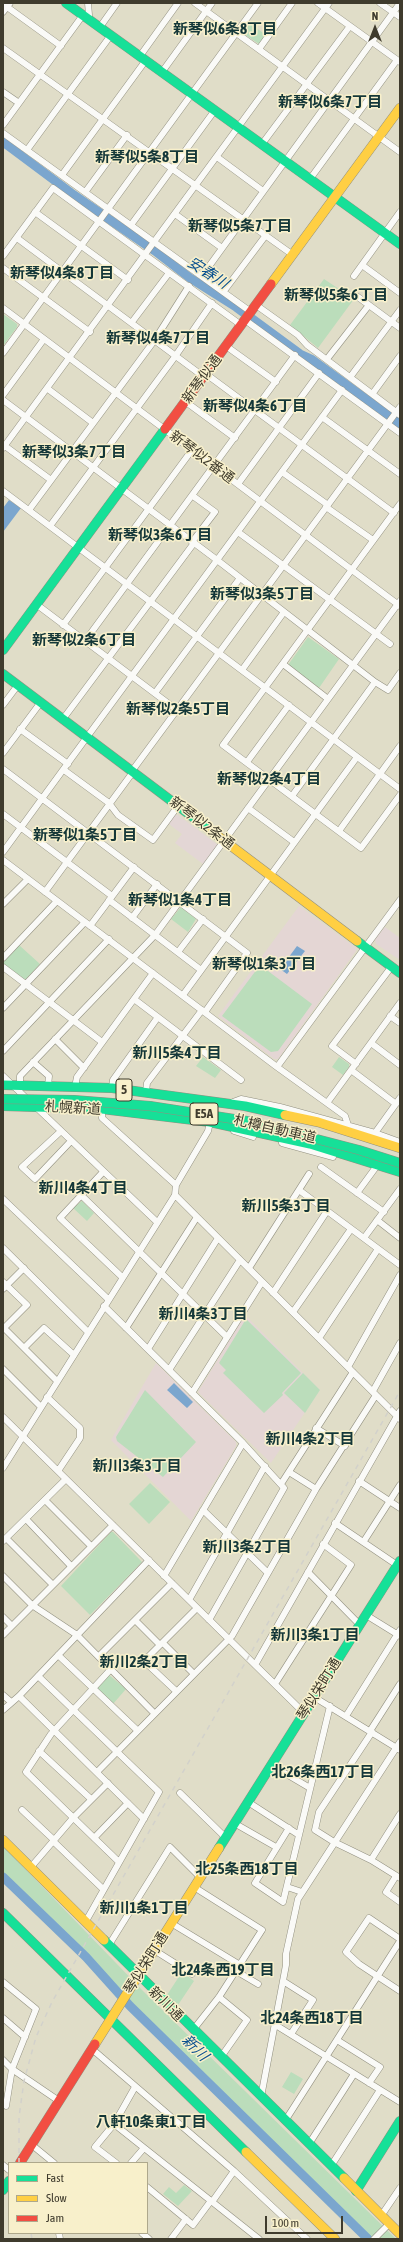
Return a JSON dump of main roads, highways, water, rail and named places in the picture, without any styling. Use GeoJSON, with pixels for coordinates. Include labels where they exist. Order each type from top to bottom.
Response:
{"type":"FeatureCollection","features":[{"type":"Feature","properties":{"kind":"main road"},"geometry":{"type":"LineString","coordinates":[[66,3],[400,244]]}},
{"type":"Feature","properties":{"kind":"main road","name":"新琴似通"},"geometry":{"type":"LineString","coordinates":[[3,650],[400,108]]}},
{"type":"Feature","properties":{"kind":"main road","name":"新琴似2条通"},"geometry":{"type":"LineString","coordinates":[[3,674],[365,947],[397,969]]}},
{"type":"Feature","properties":{"kind":"main road","name":"札幌新道"},"geometry":{"type":"LineString","coordinates":[[12,1084],[112,1088],[245,1106],[318,1122],[400,1148]]}},
{"type":"Feature","properties":{"kind":"main road","name":"札樽自動車道"},"geometry":{"type":"LineString","coordinates":[[3,1092],[78,1093],[144,1098],[244,1113],[363,1144],[400,1156]]}},
{"type":"Feature","properties":{"kind":"main road","name":"札樽自動車道"},"geometry":{"type":"LineString","coordinates":[[3,1099],[74,1100],[150,1106],[247,1121],[359,1150],[400,1163]]}},
{"type":"Feature","properties":{"kind":"main road","name":"札幌新道"},"geometry":{"type":"LineString","coordinates":[[3,1106],[102,1109],[215,1123],[242,1128],[356,1157],[400,1172]]}},
{"type":"Feature","properties":{"kind":"main road","name":"琴似栄町通"},"geometry":{"type":"LineString","coordinates":[[21,2162],[399,1563]]}},
{"type":"Feature","properties":{"kind":"main road","name":"新川通"},"geometry":{"type":"LineString","coordinates":[[3,1840],[400,2234]]}},
{"type":"Feature","properties":{"kind":"main road"},"geometry":{"type":"LineString","coordinates":[[3,1913],[335,2239]]}},
{"type":"Feature","properties":{"kind":"main road"},"geometry":{"type":"LineString","coordinates":[[356,2191],[400,2122]]}},
{"type":"Feature","properties":{"kind":"water"},"geometry":{"type":"Polygon","coordinates":[[[9,500],[21,508],[3,532],[3,508],[9,500]]]}},
{"type":"Feature","properties":{"kind":"water"},"geometry":{"type":"Polygon","coordinates":[[[297,946],[305,951],[287,974],[280,969],[297,946]]]}},
{"type":"Feature","properties":{"kind":"water"},"geometry":{"type":"Polygon","coordinates":[[[174,1383],[193,1402],[187,1408],[167,1390],[174,1383]]]}},
{"type":"Feature","properties":{"kind":"waterway","name":"安春川"},"geometry":{"type":"LineString","coordinates":[[3,142],[74,195],[155,251],[190,278],[236,307],[300,354],[311,359],[400,424]]}},
{"type":"Feature","properties":{"kind":"waterway","name":"新川"},"geometry":{"type":"LineString","coordinates":[[3,1877],[86,1957],[130,2006],[368,2239]]}},
{"type":"Feature","properties":{"kind":"railway"},"geometry":{"type":"LineString","coordinates":[[19,2162],[19,2117],[24,2081],[36,2037],[52,2002],[400,1391]]}},
{"type":"Feature","properties":{"kind":"railway"},"geometry":{"type":"LineString","coordinates":[[31,2234],[32,2239]]}},
{"type":"Feature","properties":{"kind":"district","name":"新琴似6条8丁目"},"geometry":{"type":"Point","coordinates":[225,29]}},
{"type":"Feature","properties":{"kind":"district","name":"新琴似6条7丁目"},"geometry":{"type":"Point","coordinates":[330,102]}},
{"type":"Feature","properties":{"kind":"district","name":"新琴似5条8丁目"},"geometry":{"type":"Point","coordinates":[147,157]}},
{"type":"Feature","properties":{"kind":"district","name":"新琴似5条7丁目"},"geometry":{"type":"Point","coordinates":[240,226]}},
{"type":"Feature","properties":{"kind":"district","name":"新琴似4条8丁目"},"geometry":{"type":"Point","coordinates":[62,273]}},
{"type":"Feature","properties":{"kind":"district","name":"新琴似5条6丁目"},"geometry":{"type":"Point","coordinates":[336,295]}},
{"type":"Feature","properties":{"kind":"district","name":"新琴似4条7丁目"},"geometry":{"type":"Point","coordinates":[158,338]}},
{"type":"Feature","properties":{"kind":"district","name":"新琴似4条6丁目"},"geometry":{"type":"Point","coordinates":[255,406]}},
{"type":"Feature","properties":{"kind":"district","name":"新琴似3条7丁目"},"geometry":{"type":"Point","coordinates":[74,452]}},
{"type":"Feature","properties":{"kind":"district","name":"新琴似3条6丁目"},"geometry":{"type":"Point","coordinates":[160,535]}},
{"type":"Feature","properties":{"kind":"district","name":"新琴似3条5丁目"},"geometry":{"type":"Point","coordinates":[262,594]}},
{"type":"Feature","properties":{"kind":"district","name":"新琴似2条6丁目"},"geometry":{"type":"Point","coordinates":[84,640]}},
{"type":"Feature","properties":{"kind":"district","name":"新琴似2条5丁目"},"geometry":{"type":"Point","coordinates":[178,709]}},
{"type":"Feature","properties":{"kind":"district","name":"新琴似2条4丁目"},"geometry":{"type":"Point","coordinates":[269,779]}},
{"type":"Feature","properties":{"kind":"district","name":"新琴似1条5丁目"},"geometry":{"type":"Point","coordinates":[85,835]}},
{"type":"Feature","properties":{"kind":"district","name":"新琴似1条4丁目"},"geometry":{"type":"Point","coordinates":[180,900]}},
{"type":"Feature","properties":{"kind":"district","name":"新琴似1条3丁目"},"geometry":{"type":"Point","coordinates":[264,964]}},
{"type":"Feature","properties":{"kind":"district","name":"新川5条4丁目"},"geometry":{"type":"Point","coordinates":[177,1053]}},
{"type":"Feature","properties":{"kind":"district","name":"新川4条4丁目"},"geometry":{"type":"Point","coordinates":[83,1188]}},
{"type":"Feature","properties":{"kind":"district","name":"新川5条3丁目"},"geometry":{"type":"Point","coordinates":[286,1206]}},
{"type":"Feature","properties":{"kind":"district","name":"新川4条3丁目"},"geometry":{"type":"Point","coordinates":[203,1314]}},
{"type":"Feature","properties":{"kind":"district","name":"新川4条2丁目"},"geometry":{"type":"Point","coordinates":[310,1439]}},
{"type":"Feature","properties":{"kind":"district","name":"新川3条3丁目"},"geometry":{"type":"Point","coordinates":[137,1466]}},
{"type":"Feature","properties":{"kind":"district","name":"新川3条2丁目"},"geometry":{"type":"Point","coordinates":[247,1547]}},
{"type":"Feature","properties":{"kind":"district","name":"新川3条1丁目"},"geometry":{"type":"Point","coordinates":[315,1635]}},
{"type":"Feature","properties":{"kind":"district","name":"新川2条2丁目"},"geometry":{"type":"Point","coordinates":[144,1662]}},
{"type":"Feature","properties":{"kind":"district","name":"北26条西17丁目"},"geometry":{"type":"Point","coordinates":[323,1772]}},
{"type":"Feature","properties":{"kind":"district","name":"北25条西18丁目"},"geometry":{"type":"Point","coordinates":[247,1869]}},
{"type":"Feature","properties":{"kind":"district","name":"新川1条1丁目"},"geometry":{"type":"Point","coordinates":[144,1908]}},
{"type":"Feature","properties":{"kind":"district","name":"北24条西19丁目"},"geometry":{"type":"Point","coordinates":[223,1970]}},
{"type":"Feature","properties":{"kind":"district","name":"北24条西18丁目"},"geometry":{"type":"Point","coordinates":[312,2018]}},
{"type":"Feature","properties":{"kind":"district","name":"八軒10条東1丁目"},"geometry":{"type":"Point","coordinates":[151,2122]}}]}
